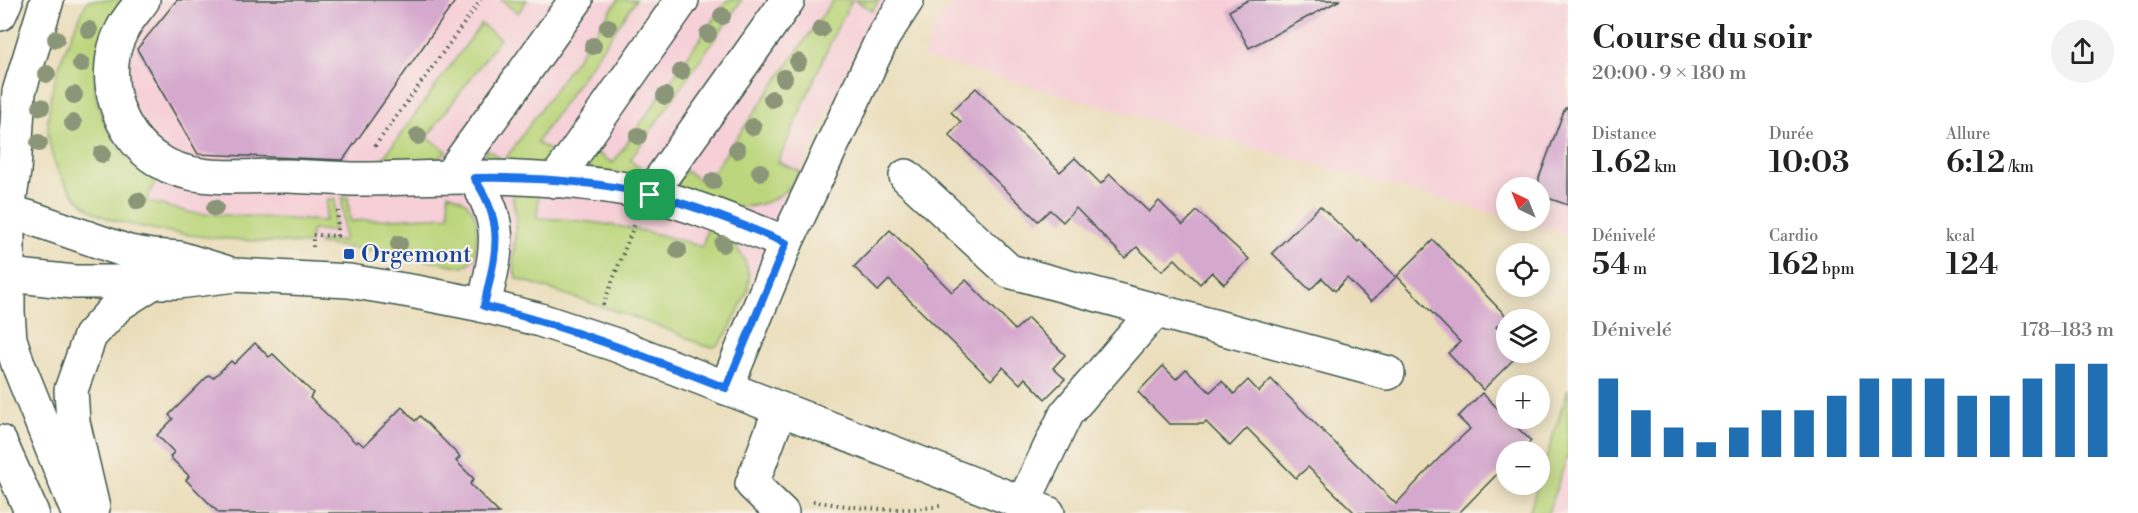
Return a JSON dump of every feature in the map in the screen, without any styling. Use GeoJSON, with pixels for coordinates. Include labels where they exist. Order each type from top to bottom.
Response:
{"type":"FeatureCollection","features":[{"type":"Feature","properties":{"kind":"street"},"geometry":{"type":"LineString","coordinates":[[0,14],[6,0]]}},
{"type":"Feature","properties":{"kind":"street"},"geometry":{"type":"LineString","coordinates":[[47,0],[19,92],[14,171],[4,210],[4,274],[10,339],[22,375],[78,513]]}},
{"type":"Feature","properties":{"kind":"street"},"geometry":{"type":"LineString","coordinates":[[143,0],[122,30],[115,49],[112,69],[113,89],[117,109],[126,127],[147,152],[168,165],[209,177],[516,178],[600,185],[647,194],[723,217],[786,243]]}},
{"type":"Feature","properties":{"kind":"street"},"geometry":{"type":"LineString","coordinates":[[462,178],[576,0]]}},
{"type":"Feature","properties":{"kind":"street"},"geometry":{"type":"LineString","coordinates":[[555,181],[682,0]]}},
{"type":"Feature","properties":{"kind":"street"},"geometry":{"type":"LineString","coordinates":[[647,194],[788,0]]}},
{"type":"Feature","properties":{"kind":"street"},"geometry":{"type":"LineString","coordinates":[[726,388],[786,243],[882,36],[907,0]]}},
{"type":"Feature","properties":{"kind":"street"},"geometry":{"type":"LineString","coordinates":[[906,176],[1009,271],[1388,373]]}},
{"type":"Feature","properties":{"kind":"street"},"geometry":{"type":"LineString","coordinates":[[462,178],[484,193],[496,226],[496,245],[484,306]]}},
{"type":"Feature","properties":{"kind":"street"},"geometry":{"type":"LineString","coordinates":[[4,210],[129,252],[179,258],[235,275]]}},
{"type":"Feature","properties":{"kind":"street"},"geometry":{"type":"LineString","coordinates":[[4,274],[74,282],[178,282],[235,275],[349,281],[484,306],[537,319],[616,345],[1035,508],[1066,414],[1155,311]]}},
{"type":"Feature","properties":{"kind":"street"},"geometry":{"type":"LineString","coordinates":[[94,513],[73,422],[71,390],[90,336],[119,304],[152,283]]}},
{"type":"Feature","properties":{"kind":"street"},"geometry":{"type":"LineString","coordinates":[[775,506],[752,484],[780,410]]}},
{"type":"Feature","properties":{"kind":"street"},"geometry":{"type":"LineString","coordinates":[[0,442],[32,513]]}},
{"type":"Feature","properties":{"kind":"path"},"geometry":{"type":"LineString","coordinates":[[313,251],[313,235],[337,236],[338,199],[482,0]]}},
{"type":"Feature","properties":{"kind":"path"},"geometry":{"type":"LineString","coordinates":[[603,306],[647,194]]}},
{"type":"Feature","properties":{"kind":"path"},"geometry":{"type":"LineString","coordinates":[[775,506],[800,499],[865,510],[913,511],[947,504]]}},
{"type":"Feature","properties":{"kind":"shaded area"},"geometry":{"type":"Polygon","coordinates":[[[88,0],[888,0],[860,40],[729,330],[720,343],[709,347],[636,318],[523,279],[482,269],[362,249],[185,235],[110,219],[95,212],[79,200],[58,172],[50,151],[47,130],[55,81],[68,41],[88,0]]]}},
{"type":"Feature","properties":{"kind":"shaded area"},"geometry":{"type":"Polygon","coordinates":[[[954,0],[1568,0],[1568,234],[1550,229],[1550,177],[1496,177],[1496,214],[923,57],[937,23],[954,0]]]}},
{"type":"Feature","properties":{"kind":"shaded area"},"geometry":{"type":"Polygon","coordinates":[[[1568,389],[1568,513],[1529,513],[1535,495],[1550,495],[1550,448],[1568,389]]]}},
{"type":"Feature","properties":{"kind":"green space"},"geometry":{"type":"Polygon","coordinates":[[[88,0],[127,0],[97,67],[95,87],[103,119],[120,149],[144,171],[157,178],[146,201],[192,213],[325,221],[327,199],[335,199],[334,231],[312,230],[307,244],[210,237],[116,221],[96,213],[82,203],[67,186],[53,159],[48,137],[48,113],[59,66],[88,0]]]}},
{"type":"Feature","properties":{"kind":"green space"},"geometry":{"type":"Polygon","coordinates":[[[501,0],[527,0],[518,13],[501,0]]]}},
{"type":"Feature","properties":{"kind":"green space"},"geometry":{"type":"Polygon","coordinates":[[[618,0],[636,0],[537,142],[556,155],[545,168],[481,162],[487,149],[504,161],[618,0]]]}},
{"type":"Feature","properties":{"kind":"green space"},"geometry":{"type":"Polygon","coordinates":[[[727,0],[742,0],[630,160],[648,174],[644,179],[589,169],[588,161],[594,151],[613,163],[727,0]]]}},
{"type":"Feature","properties":{"kind":"green space"},"geometry":{"type":"Polygon","coordinates":[[[833,0],[852,0],[836,30],[778,162],[799,171],[788,188],[772,200],[742,207],[718,202],[678,186],[678,181],[686,171],[705,183],[833,0]]]}},
{"type":"Feature","properties":{"kind":"green space"},"geometry":{"type":"Polygon","coordinates":[[[855,0],[879,0],[872,11],[855,0]]]}},
{"type":"Feature","properties":{"kind":"green space"},"geometry":{"type":"Polygon","coordinates":[[[481,24],[500,39],[427,137],[447,151],[423,166],[379,164],[481,24]]]}},
{"type":"Feature","properties":{"kind":"green space"},"geometry":{"type":"Polygon","coordinates":[[[539,192],[537,218],[621,227],[661,235],[702,247],[709,223],[730,236],[745,261],[749,275],[748,290],[729,330],[720,343],[714,347],[704,346],[636,318],[516,278],[513,263],[516,217],[512,194],[539,192]]]}},
{"type":"Feature","properties":{"kind":"green space"},"geometry":{"type":"Polygon","coordinates":[[[448,193],[467,204],[477,227],[475,258],[464,267],[319,244],[320,240],[344,241],[342,198],[348,197],[350,221],[449,216],[448,193]]]}},
{"type":"Feature","properties":{"kind":"green space"},"geometry":{"type":"Polygon","coordinates":[[[1568,389],[1568,454],[1548,513],[1529,513],[1535,495],[1550,495],[1550,446],[1568,389]]]}},
{"type":"Feature","properties":{"kind":"building"},"geometry":{"type":"Polygon","coordinates":[[[177,0],[456,0],[343,160],[198,154],[137,49],[177,0]]]}},
{"type":"Feature","properties":{"kind":"building"},"geometry":{"type":"Polygon","coordinates":[[[1248,0],[1340,0],[1249,48],[1229,11],[1248,0]]]}},
{"type":"Feature","properties":{"kind":"building"},"geometry":{"type":"Polygon","coordinates":[[[976,88],[1060,172],[1075,158],[1101,184],[1110,174],[1149,212],[1159,201],[1183,225],[1197,211],[1249,259],[1224,284],[1212,272],[1200,284],[1175,259],[1162,271],[1137,247],[1125,258],[1076,208],[1063,222],[1050,210],[1038,221],[949,135],[961,122],[951,112],[976,88]]]}},
{"type":"Feature","properties":{"kind":"building"},"geometry":{"type":"Polygon","coordinates":[[[1565,108],[1568,108],[1568,205],[1550,199],[1550,177],[1539,177],[1565,108]]]}},
{"type":"Feature","properties":{"kind":"building"},"geometry":{"type":"Polygon","coordinates":[[[1320,206],[1358,242],[1360,240],[1396,277],[1371,302],[1347,278],[1335,291],[1322,278],[1310,290],[1272,253],[1320,206]]]}},
{"type":"Feature","properties":{"kind":"building"},"geometry":{"type":"Polygon","coordinates":[[[890,230],[952,292],[966,280],[1015,330],[1028,318],[1065,355],[1053,368],[1065,379],[1045,399],[1025,378],[1020,384],[1003,367],[991,380],[889,280],[878,291],[854,267],[890,230]]]}},
{"type":"Feature","properties":{"kind":"building"},"geometry":{"type":"Polygon","coordinates":[[[1433,240],[1499,309],[1496,309],[1496,363],[1510,363],[1483,390],[1448,353],[1460,342],[1397,276],[1433,240]]]}},
{"type":"Feature","properties":{"kind":"building"},"geometry":{"type":"Polygon","coordinates":[[[255,343],[269,357],[273,354],[313,393],[310,398],[356,443],[358,441],[364,446],[402,407],[415,421],[420,416],[460,457],[456,461],[474,479],[470,484],[499,513],[219,513],[186,480],[189,476],[170,457],[174,452],[157,435],[173,419],[169,415],[209,375],[213,378],[231,361],[234,364],[255,343]]]}},
{"type":"Feature","properties":{"kind":"building"},"geometry":{"type":"Polygon","coordinates":[[[1163,366],[1176,379],[1186,369],[1210,392],[1222,381],[1234,394],[1248,380],[1259,392],[1271,379],[1396,504],[1470,429],[1458,417],[1482,393],[1496,407],[1496,429],[1519,429],[1531,441],[1496,441],[1496,475],[1459,513],[1355,513],[1308,467],[1296,478],[1247,428],[1230,446],[1206,422],[1204,424],[1169,424],[1138,392],[1163,366]]]}},
{"type":"Feature","properties":{"kind":"place","name":"Orgemont"},"geometry":{"type":"Point","coordinates":[349,254]}},
{"type":"Feature","properties":{"kind":"route"},"geometry":{"type":"LineString","coordinates":[[474,178],[539,179],[600,185],[650,195],[723,217],[786,243],[726,388],[616,345],[537,319],[484,306],[492,272],[496,226],[484,193],[474,178]]}}]}
